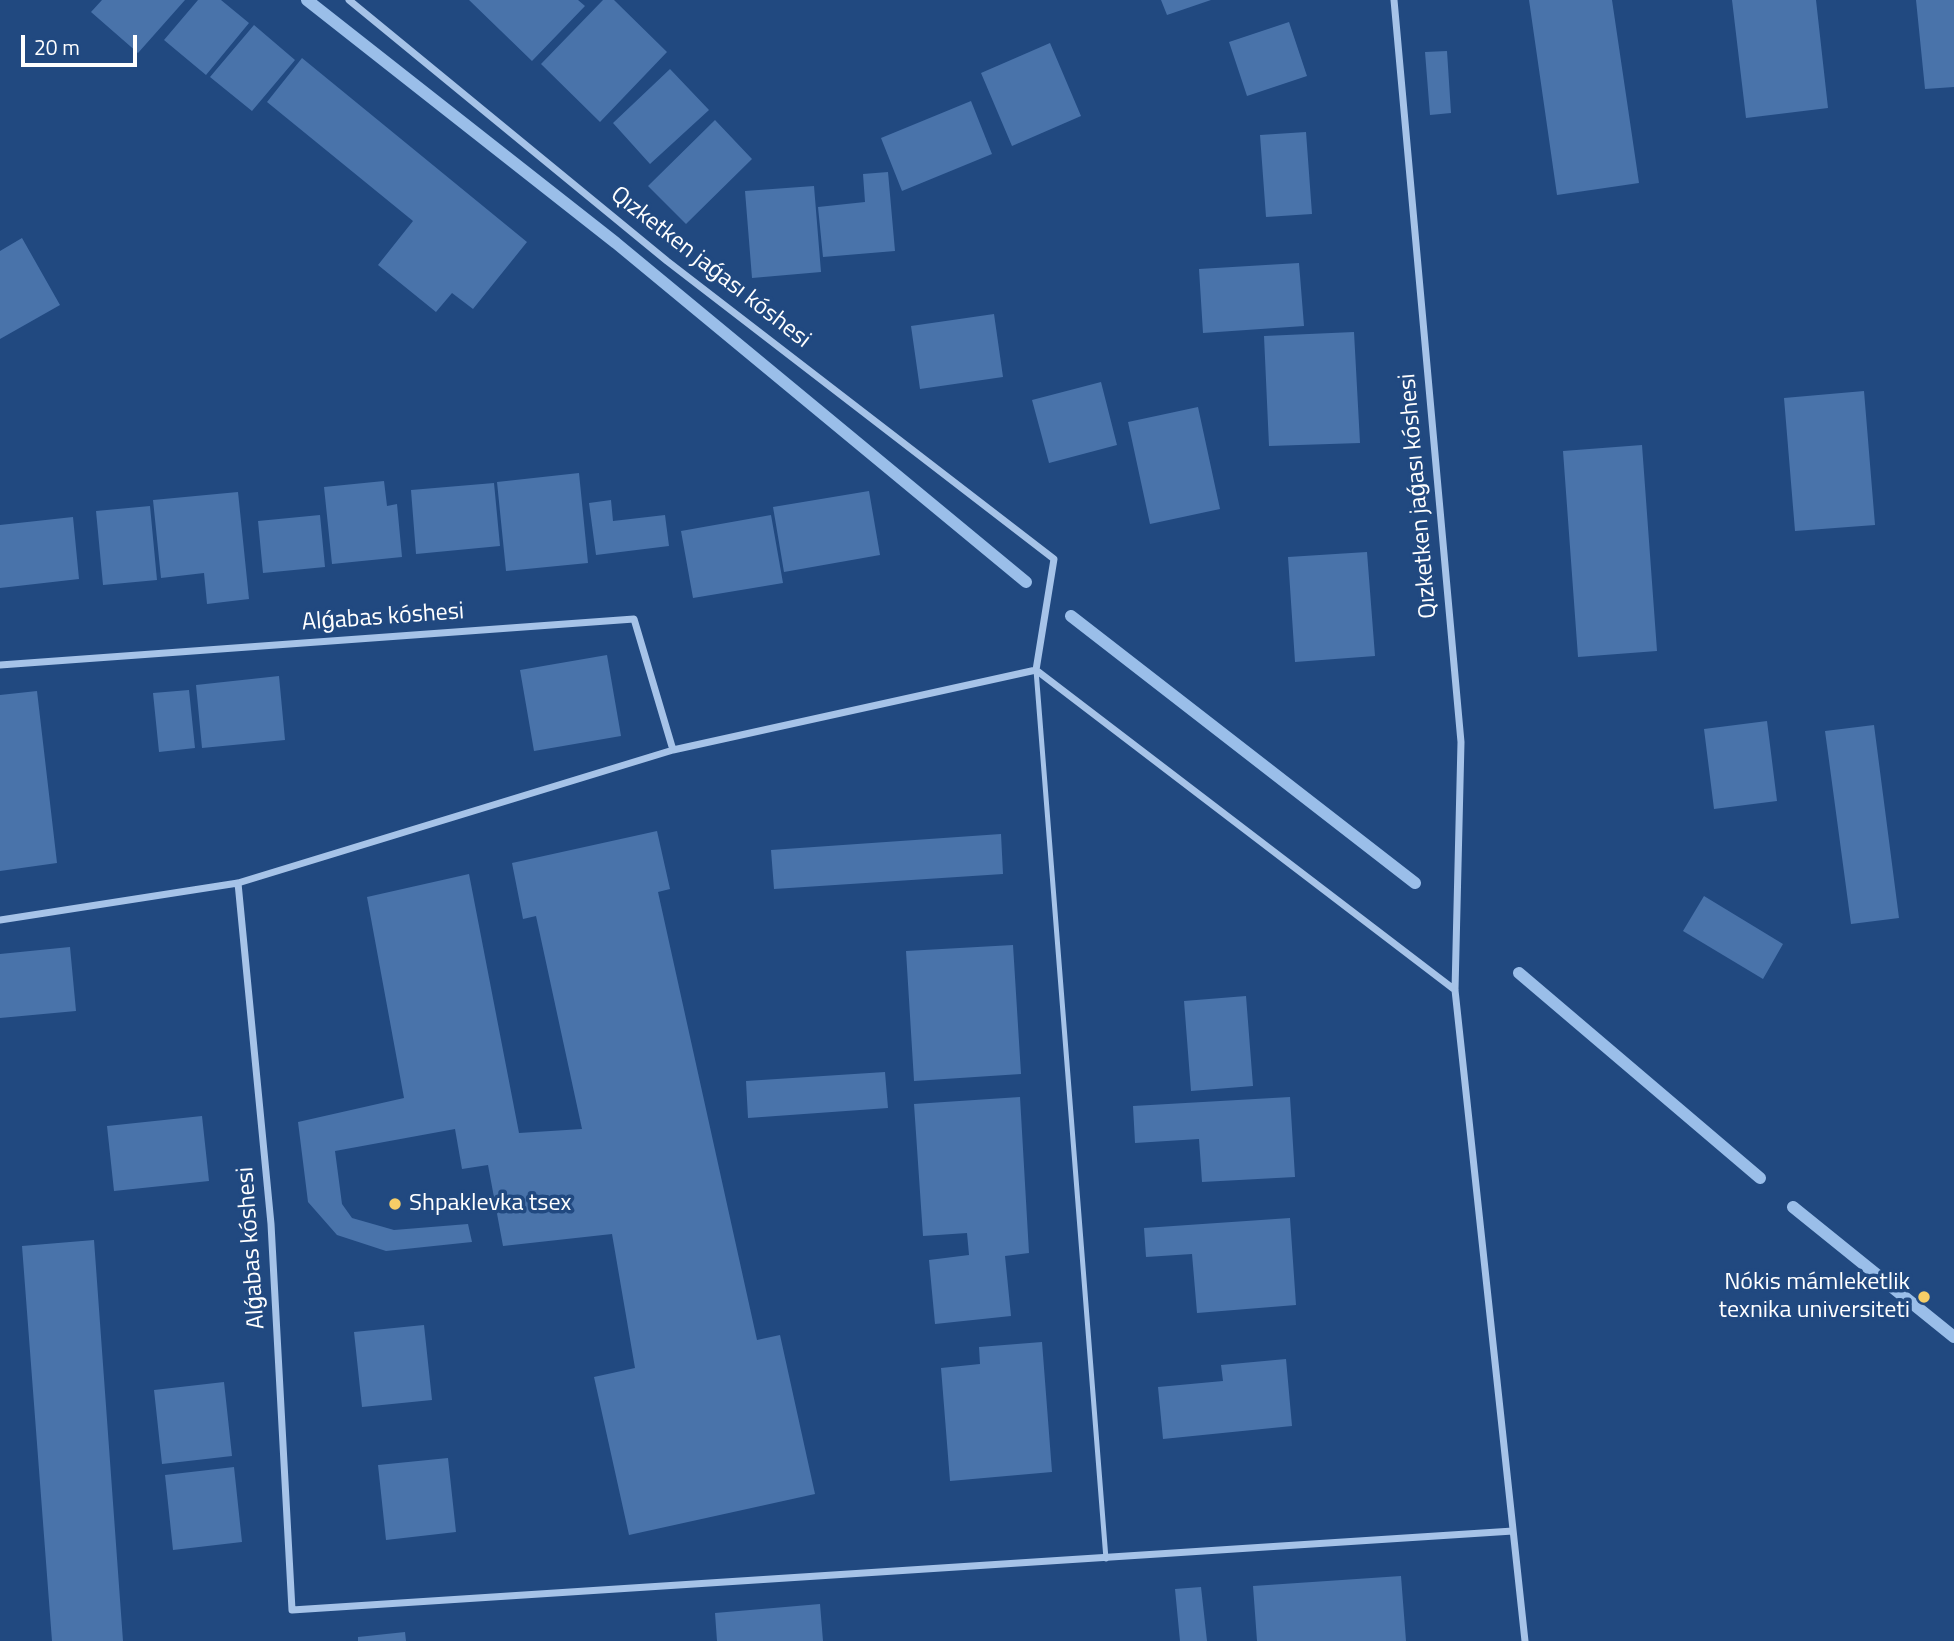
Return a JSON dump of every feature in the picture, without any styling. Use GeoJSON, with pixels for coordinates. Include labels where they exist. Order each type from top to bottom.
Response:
{"type":"FeatureCollection","features":[{"type":"Feature","properties":{"kind":"street","name":"Qızketken jaǵası kóshesi"},"geometry":{"type":"LineString","coordinates":[[349,0],[667,261],[1054,559],[1037,670]]}},
{"type":"Feature","properties":{"kind":"street","name":"Qızketken jaǵası kóshesi"},"geometry":{"type":"LineString","coordinates":[[1394,0],[1461,742],[1455,990],[1525,1641]]}},
{"type":"Feature","properties":{"kind":"street","name":"Alǵabas kóshesi"},"geometry":{"type":"LineString","coordinates":[[0,665],[634,619],[673,750]]}},
{"type":"Feature","properties":{"kind":"street"},"geometry":{"type":"LineString","coordinates":[[0,920],[238,883],[673,750],[1037,670],[1455,990]]}},
{"type":"Feature","properties":{"kind":"street","name":"Alǵabas kóshesi"},"geometry":{"type":"LineString","coordinates":[[238,883],[271,1224],[292,1610],[1106,1559]]}},
{"type":"Feature","properties":{"kind":"street"},"geometry":{"type":"LineString","coordinates":[[1106,1559],[1513,1531]]}},
{"type":"Feature","properties":{"kind":"lane"},"geometry":{"type":"LineString","coordinates":[[1037,670],[1106,1559]]}},
{"type":"Feature","properties":{"kind":"building"},"geometry":{"type":"Polygon","coordinates":[[[102,0],[185,0],[138,53],[91,12],[102,0]]]}},
{"type":"Feature","properties":{"kind":"building"},"geometry":{"type":"Polygon","coordinates":[[[198,0],[221,0],[249,23],[206,75],[164,40],[198,0]]]}},
{"type":"Feature","properties":{"kind":"building"},"geometry":{"type":"Polygon","coordinates":[[[469,0],[578,0],[585,6],[532,61],[469,0]]]}},
{"type":"Feature","properties":{"kind":"building"},"geometry":{"type":"Polygon","coordinates":[[[603,0],[614,0],[667,52],[600,122],[541,64],[603,0]]]}},
{"type":"Feature","properties":{"kind":"building"},"geometry":{"type":"Polygon","coordinates":[[[1161,0],[1211,0],[1167,15],[1161,0]]]}},
{"type":"Feature","properties":{"kind":"building"},"geometry":{"type":"Polygon","coordinates":[[[1529,0],[1612,0],[1639,183],[1557,195],[1529,0]]]}},
{"type":"Feature","properties":{"kind":"building"},"geometry":{"type":"Polygon","coordinates":[[[1732,0],[1816,0],[1828,108],[1746,118],[1732,0]]]}},
{"type":"Feature","properties":{"kind":"building"},"geometry":{"type":"Polygon","coordinates":[[[1916,0],[1954,0],[1954,87],[1925,89],[1916,0]]]}},
{"type":"Feature","properties":{"kind":"building"},"geometry":{"type":"Polygon","coordinates":[[[1289,22],[1307,76],[1247,96],[1229,42],[1289,22]]]}},
{"type":"Feature","properties":{"kind":"building"},"geometry":{"type":"Polygon","coordinates":[[[254,25],[295,60],[252,111],[210,77],[254,25]]]}},
{"type":"Feature","properties":{"kind":"building"},"geometry":{"type":"Polygon","coordinates":[[[1050,43],[1081,116],[1012,146],[981,73],[1050,43]]]}},
{"type":"Feature","properties":{"kind":"building"},"geometry":{"type":"Polygon","coordinates":[[[1447,51],[1451,113],[1430,115],[1425,52],[1447,51]]]}},
{"type":"Feature","properties":{"kind":"building"},"geometry":{"type":"Polygon","coordinates":[[[302,58],[527,242],[473,309],[452,293],[436,312],[378,265],[413,221],[267,102],[302,58]]]}},
{"type":"Feature","properties":{"kind":"building"},"geometry":{"type":"Polygon","coordinates":[[[670,69],[709,110],[650,164],[613,123],[670,69]]]}},
{"type":"Feature","properties":{"kind":"building"},"geometry":{"type":"Polygon","coordinates":[[[971,101],[992,154],[902,191],[881,138],[971,101]]]}},
{"type":"Feature","properties":{"kind":"building"},"geometry":{"type":"Polygon","coordinates":[[[715,120],[752,159],[686,224],[648,186],[715,120]]]}},
{"type":"Feature","properties":{"kind":"building"},"geometry":{"type":"Polygon","coordinates":[[[1306,132],[1312,214],[1266,217],[1260,135],[1306,132]]]}},
{"type":"Feature","properties":{"kind":"building"},"geometry":{"type":"Polygon","coordinates":[[[888,172],[895,251],[823,257],[818,207],[865,202],[863,174],[888,172]]]}},
{"type":"Feature","properties":{"kind":"building"},"geometry":{"type":"Polygon","coordinates":[[[814,186],[821,272],[752,278],[745,191],[814,186]]]}},
{"type":"Feature","properties":{"kind":"building"},"geometry":{"type":"Polygon","coordinates":[[[22,238],[60,305],[0,339],[0,251],[22,238]]]}},
{"type":"Feature","properties":{"kind":"building"},"geometry":{"type":"Polygon","coordinates":[[[1299,263],[1304,326],[1203,333],[1199,269],[1299,263]]]}},
{"type":"Feature","properties":{"kind":"building"},"geometry":{"type":"Polygon","coordinates":[[[994,314],[1003,377],[920,389],[911,326],[994,314]]]}},
{"type":"Feature","properties":{"kind":"building"},"geometry":{"type":"Polygon","coordinates":[[[1354,332],[1360,443],[1269,446],[1264,336],[1354,332]]]}},
{"type":"Feature","properties":{"kind":"building"},"geometry":{"type":"Polygon","coordinates":[[[1101,382],[1117,445],[1049,463],[1032,400],[1101,382]]]}},
{"type":"Feature","properties":{"kind":"building"},"geometry":{"type":"Polygon","coordinates":[[[1864,391],[1875,525],[1795,531],[1784,398],[1864,391]]]}},
{"type":"Feature","properties":{"kind":"building"},"geometry":{"type":"Polygon","coordinates":[[[1198,407],[1220,509],[1150,524],[1128,422],[1198,407]]]}},
{"type":"Feature","properties":{"kind":"building"},"geometry":{"type":"Polygon","coordinates":[[[1642,445],[1657,651],[1578,657],[1563,451],[1642,445]]]}},
{"type":"Feature","properties":{"kind":"building"},"geometry":{"type":"Polygon","coordinates":[[[579,473],[588,563],[506,571],[497,482],[579,473]]]}},
{"type":"Feature","properties":{"kind":"building"},"geometry":{"type":"Polygon","coordinates":[[[384,481],[387,506],[397,504],[402,557],[332,564],[324,487],[384,481]]]}},
{"type":"Feature","properties":{"kind":"building"},"geometry":{"type":"Polygon","coordinates":[[[494,483],[500,546],[416,554],[411,490],[494,483]]]}},
{"type":"Feature","properties":{"kind":"building"},"geometry":{"type":"Polygon","coordinates":[[[869,491],[880,555],[784,572],[773,507],[869,491]]]}},
{"type":"Feature","properties":{"kind":"building"},"geometry":{"type":"Polygon","coordinates":[[[238,492],[249,599],[207,604],[204,573],[161,578],[153,500],[238,492]]]}},
{"type":"Feature","properties":{"kind":"building"},"geometry":{"type":"Polygon","coordinates":[[[611,500],[613,521],[665,515],[669,546],[596,555],[589,503],[611,500]]]}},
{"type":"Feature","properties":{"kind":"building"},"geometry":{"type":"Polygon","coordinates":[[[150,506],[157,580],[103,585],[96,511],[150,506]]]}},
{"type":"Feature","properties":{"kind":"building"},"geometry":{"type":"Polygon","coordinates":[[[320,515],[325,567],[263,573],[258,521],[320,515]]]}},
{"type":"Feature","properties":{"kind":"building"},"geometry":{"type":"Polygon","coordinates":[[[771,515],[783,583],[693,598],[681,531],[771,515]]]}},
{"type":"Feature","properties":{"kind":"building"},"geometry":{"type":"Polygon","coordinates":[[[73,517],[79,579],[0,588],[0,525],[73,517]]]}},
{"type":"Feature","properties":{"kind":"building"},"geometry":{"type":"Polygon","coordinates":[[[1367,552],[1375,656],[1295,662],[1288,557],[1367,552]]]}},
{"type":"Feature","properties":{"kind":"building"},"geometry":{"type":"Polygon","coordinates":[[[607,655],[621,736],[534,751],[520,670],[607,655]]]}},
{"type":"Feature","properties":{"kind":"building"},"geometry":{"type":"Polygon","coordinates":[[[279,676],[285,740],[202,748],[196,685],[279,676]]]}},
{"type":"Feature","properties":{"kind":"building"},"geometry":{"type":"Polygon","coordinates":[[[189,690],[195,748],[159,752],[153,693],[189,690]]]}},
{"type":"Feature","properties":{"kind":"building"},"geometry":{"type":"Polygon","coordinates":[[[37,691],[57,863],[0,871],[0,695],[37,691]]]}},
{"type":"Feature","properties":{"kind":"building"},"geometry":{"type":"Polygon","coordinates":[[[1767,721],[1777,801],[1714,809],[1704,729],[1767,721]]]}},
{"type":"Feature","properties":{"kind":"building"},"geometry":{"type":"Polygon","coordinates":[[[1874,725],[1899,918],[1851,924],[1825,731],[1874,725]]]}},
{"type":"Feature","properties":{"kind":"building"},"geometry":{"type":"Polygon","coordinates":[[[657,831],[670,889],[658,892],[757,1340],[780,1335],[815,1494],[629,1535],[594,1377],[635,1368],[612,1234],[503,1246],[488,1165],[462,1169],[455,1129],[335,1151],[342,1204],[352,1218],[394,1230],[468,1224],[472,1242],[386,1251],[337,1235],[308,1202],[298,1122],[404,1098],[367,897],[469,874],[519,1133],[582,1129],[536,916],[523,919],[512,863],[657,831]]]}},
{"type":"Feature","properties":{"kind":"building"},"geometry":{"type":"Polygon","coordinates":[[[1001,834],[1003,874],[774,889],[771,850],[1001,834]]]}},
{"type":"Feature","properties":{"kind":"building"},"geometry":{"type":"Polygon","coordinates":[[[1704,896],[1783,944],[1763,979],[1683,931],[1704,896]]]}},
{"type":"Feature","properties":{"kind":"building"},"geometry":{"type":"Polygon","coordinates":[[[1013,945],[1021,1074],[914,1081],[906,951],[1013,945]]]}},
{"type":"Feature","properties":{"kind":"building"},"geometry":{"type":"Polygon","coordinates":[[[70,947],[76,1011],[0,1018],[0,954],[70,947]]]}},
{"type":"Feature","properties":{"kind":"building"},"geometry":{"type":"Polygon","coordinates":[[[1246,996],[1253,1086],[1191,1091],[1184,1001],[1246,996]]]}},
{"type":"Feature","properties":{"kind":"building"},"geometry":{"type":"Polygon","coordinates":[[[885,1072],[888,1108],[748,1118],[746,1081],[885,1072]]]}},
{"type":"Feature","properties":{"kind":"building"},"geometry":{"type":"Polygon","coordinates":[[[1020,1097],[1029,1253],[1005,1256],[1011,1316],[935,1324],[929,1260],[969,1255],[967,1233],[923,1236],[914,1104],[1020,1097]]]}},
{"type":"Feature","properties":{"kind":"building"},"geometry":{"type":"Polygon","coordinates":[[[1290,1097],[1295,1177],[1202,1182],[1199,1139],[1135,1143],[1133,1106],[1290,1097]]]}},
{"type":"Feature","properties":{"kind":"building"},"geometry":{"type":"Polygon","coordinates":[[[202,1116],[209,1181],[114,1191],[107,1126],[202,1116]]]}},
{"type":"Feature","properties":{"kind":"building"},"geometry":{"type":"Polygon","coordinates":[[[1290,1218],[1296,1305],[1197,1313],[1192,1254],[1146,1257],[1144,1228],[1290,1218]]]}},
{"type":"Feature","properties":{"kind":"building"},"geometry":{"type":"Polygon","coordinates":[[[94,1240],[123,1641],[52,1641],[22,1246],[94,1240]]]}},
{"type":"Feature","properties":{"kind":"building"},"geometry":{"type":"Polygon","coordinates":[[[424,1325],[432,1400],[362,1407],[354,1332],[424,1325]]]}},
{"type":"Feature","properties":{"kind":"building"},"geometry":{"type":"Polygon","coordinates":[[[1042,1342],[1052,1472],[950,1481],[941,1368],[980,1364],[979,1347],[1042,1342]]]}},
{"type":"Feature","properties":{"kind":"building"},"geometry":{"type":"Polygon","coordinates":[[[1286,1359],[1292,1426],[1163,1439],[1158,1387],[1223,1381],[1221,1365],[1286,1359]]]}},
{"type":"Feature","properties":{"kind":"building"},"geometry":{"type":"Polygon","coordinates":[[[224,1382],[232,1456],[162,1464],[154,1390],[224,1382]]]}},
{"type":"Feature","properties":{"kind":"building"},"geometry":{"type":"Polygon","coordinates":[[[448,1458],[456,1532],[386,1540],[378,1465],[448,1458]]]}},
{"type":"Feature","properties":{"kind":"building"},"geometry":{"type":"Polygon","coordinates":[[[234,1467],[242,1542],[173,1550],[165,1475],[234,1467]]]}},
{"type":"Feature","properties":{"kind":"building"},"geometry":{"type":"Polygon","coordinates":[[[1401,1576],[1406,1641],[1257,1641],[1253,1586],[1401,1576]]]}},
{"type":"Feature","properties":{"kind":"building"},"geometry":{"type":"Polygon","coordinates":[[[1201,1587],[1207,1641],[1180,1641],[1175,1589],[1201,1587]]]}},
{"type":"Feature","properties":{"kind":"building"},"geometry":{"type":"Polygon","coordinates":[[[820,1604],[823,1641],[717,1641],[715,1613],[820,1604]]]}},
{"type":"Feature","properties":{"kind":"building"},"geometry":{"type":"Polygon","coordinates":[[[405,1632],[406,1641],[358,1641],[358,1637],[405,1632]]]}},
{"type":"Feature","properties":{"kind":"waterway"},"geometry":{"type":"LineString","coordinates":[[307,0],[616,243],[1026,582]]}},
{"type":"Feature","properties":{"kind":"waterway"},"geometry":{"type":"LineString","coordinates":[[1071,616],[1415,883]]}},
{"type":"Feature","properties":{"kind":"waterway"},"geometry":{"type":"LineString","coordinates":[[1519,973],[1760,1178]]}},
{"type":"Feature","properties":{"kind":"waterway"},"geometry":{"type":"LineString","coordinates":[[1793,1207],[1954,1337]]}},
{"type":"Feature","properties":{"kind":"place","name":"Shpaklevka tsex"},"geometry":{"type":"Point","coordinates":[395,1204]}},
{"type":"Feature","properties":{"kind":"place","name":"Nókis mámleketlik texnika universiteti"},"geometry":{"type":"Point","coordinates":[1924,1297]}}]}
